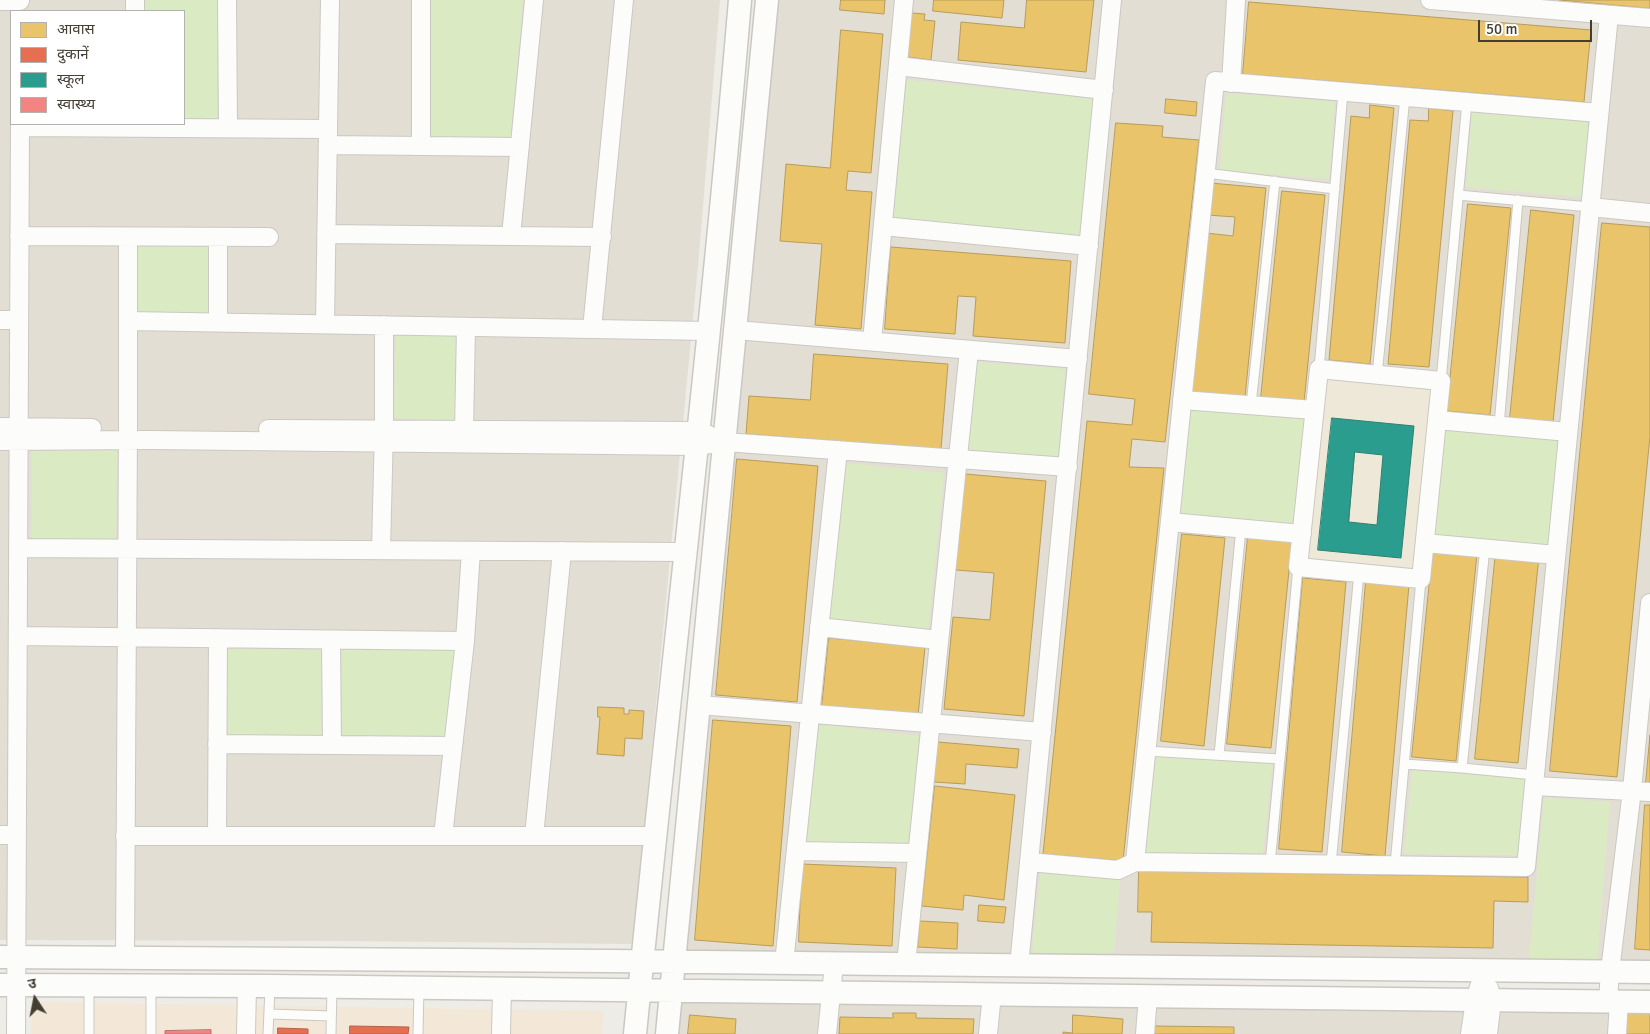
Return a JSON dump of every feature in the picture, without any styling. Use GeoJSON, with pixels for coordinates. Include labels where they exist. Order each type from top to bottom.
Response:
{"type":"FeatureCollection","features":[{"type":"Feature","properties":{"kind":"street"},"geometry":{"type":"LineString","coordinates":[[227,0],[228,128]]}},
{"type":"Feature","properties":{"kind":"street"},"geometry":{"type":"LineString","coordinates":[[325,324],[330,0]]}},
{"type":"Feature","properties":{"kind":"street"},"geometry":{"type":"LineString","coordinates":[[421,0],[421,146]]}},
{"type":"Feature","properties":{"kind":"street"},"geometry":{"type":"LineString","coordinates":[[511,236],[534,0]]}},
{"type":"Feature","properties":{"kind":"street"},"geometry":{"type":"LineString","coordinates":[[592,329],[624,0]]}},
{"type":"Feature","properties":{"kind":"street"},"geometry":{"type":"LineString","coordinates":[[635,1034],[709,331],[740,0]]}},
{"type":"Feature","properties":{"kind":"street"},"geometry":{"type":"LineString","coordinates":[[667,1034],[767,0]]}},
{"type":"Feature","properties":{"kind":"street"},"geometry":{"type":"LineString","coordinates":[[872,341],[904,0]]}},
{"type":"Feature","properties":{"kind":"street"},"geometry":{"type":"LineString","coordinates":[[1019,966],[1112,0]]}},
{"type":"Feature","properties":{"kind":"street"},"geometry":{"type":"LineString","coordinates":[[1231,83],[1236,0]]}},
{"type":"Feature","properties":{"kind":"street"},"geometry":{"type":"LineString","coordinates":[[1430,0],[1650,18]]}},
{"type":"Feature","properties":{"kind":"street"},"geometry":{"type":"LineString","coordinates":[[0,1],[20,4]]}},
{"type":"Feature","properties":{"kind":"street"},"geometry":{"type":"LineString","coordinates":[[1029,862],[1118,870],[1135,862],[1526,867],[1609,15]]}},
{"type":"Feature","properties":{"kind":"street"},"geometry":{"type":"LineString","coordinates":[[898,66],[1104,90]]}},
{"type":"Feature","properties":{"kind":"street"},"geometry":{"type":"LineString","coordinates":[[1135,862],[1215,81],[1600,113]]}},
{"type":"Feature","properties":{"kind":"street"},"geometry":{"type":"LineString","coordinates":[[16,1034],[8,985],[8,835],[9,731],[18,636],[20,125],[228,128],[421,146],[520,147]]}},
{"type":"Feature","properties":{"kind":"street"},"geometry":{"type":"LineString","coordinates":[[1590,207],[1650,213]]}},
{"type":"Feature","properties":{"kind":"street"},"geometry":{"type":"LineString","coordinates":[[883,226],[1089,246]]}},
{"type":"Feature","properties":{"kind":"street"},"geometry":{"type":"LineString","coordinates":[[326,234],[602,237]]}},
{"type":"Feature","properties":{"kind":"street"},"geometry":{"type":"LineString","coordinates":[[19,236],[269,237]]}},
{"type":"Feature","properties":{"kind":"street"},"geometry":{"type":"LineString","coordinates":[[124,958],[128,237]]}},
{"type":"Feature","properties":{"kind":"street"},"geometry":{"type":"LineString","coordinates":[[218,237],[218,322]]}},
{"type":"Feature","properties":{"kind":"street"},"geometry":{"type":"LineString","coordinates":[[0,320],[19,320]]}},
{"type":"Feature","properties":{"kind":"street"},"geometry":{"type":"LineString","coordinates":[[128,321],[709,331]]}},
{"type":"Feature","properties":{"kind":"street"},"geometry":{"type":"LineString","coordinates":[[381,550],[384,325]]}},
{"type":"Feature","properties":{"kind":"street"},"geometry":{"type":"LineString","coordinates":[[464,430],[466,327]]}},
{"type":"Feature","properties":{"kind":"street"},"geometry":{"type":"LineString","coordinates":[[736,330],[1078,359]]}},
{"type":"Feature","properties":{"kind":"street"},"geometry":{"type":"LineString","coordinates":[[906,964],[969,350]]}},
{"type":"Feature","properties":{"kind":"street"},"geometry":{"type":"LineString","coordinates":[[1319,369],[1441,381],[1421,579],[1298,567],[1319,369]]}},
{"type":"Feature","properties":{"kind":"street"},"geometry":{"type":"LineString","coordinates":[[1182,400],[1314,410]]}},
{"type":"Feature","properties":{"kind":"street"},"geometry":{"type":"LineString","coordinates":[[1437,420],[1568,432]]}},
{"type":"Feature","properties":{"kind":"street"},"geometry":{"type":"LineString","coordinates":[[0,428],[18,434],[697,438]]}},
{"type":"Feature","properties":{"kind":"street"},"geometry":{"type":"LineString","coordinates":[[384,436],[464,430],[697,438],[725,442],[1068,467]]}},
{"type":"Feature","properties":{"kind":"street"},"geometry":{"type":"LineString","coordinates":[[0,440],[18,434]]}},
{"type":"Feature","properties":{"kind":"street"},"geometry":{"type":"LineString","coordinates":[[784,963],[838,450]]}},
{"type":"Feature","properties":{"kind":"street"},"geometry":{"type":"LineString","coordinates":[[1170,522],[1302,534]]}},
{"type":"Feature","properties":{"kind":"street"},"geometry":{"type":"LineString","coordinates":[[1425,543],[1556,554]]}},
{"type":"Feature","properties":{"kind":"street"},"geometry":{"type":"LineString","coordinates":[[18,548],[685,552]]}},
{"type":"Feature","properties":{"kind":"street"},"geometry":{"type":"LineString","coordinates":[[443,836],[464,641],[471,550]]}},
{"type":"Feature","properties":{"kind":"street"},"geometry":{"type":"LineString","coordinates":[[534,836],[562,551]]}},
{"type":"Feature","properties":{"kind":"street"},"geometry":{"type":"LineString","coordinates":[[1617,1034],[1610,971],[1641,791],[1650,603]]}},
{"type":"Feature","properties":{"kind":"street"},"geometry":{"type":"LineString","coordinates":[[819,627],[939,640]]}},
{"type":"Feature","properties":{"kind":"street"},"geometry":{"type":"LineString","coordinates":[[18,636],[464,641]]}},
{"type":"Feature","properties":{"kind":"street"},"geometry":{"type":"LineString","coordinates":[[216,836],[218,638]]}},
{"type":"Feature","properties":{"kind":"street"},"geometry":{"type":"LineString","coordinates":[[331,640],[332,745]]}},
{"type":"Feature","properties":{"kind":"street"},"geometry":{"type":"LineString","coordinates":[[700,705],[1042,732]]}},
{"type":"Feature","properties":{"kind":"street"},"geometry":{"type":"LineString","coordinates":[[217,744],[453,746]]}},
{"type":"Feature","properties":{"kind":"street"},"geometry":{"type":"LineString","coordinates":[[1534,780],[1641,791]]}},
{"type":"Feature","properties":{"kind":"street"},"geometry":{"type":"LineString","coordinates":[[125,836],[655,836]]}},
{"type":"Feature","properties":{"kind":"street"},"geometry":{"type":"LineString","coordinates":[[796,851],[917,852]]}},
{"type":"Feature","properties":{"kind":"street"},"geometry":{"type":"LineString","coordinates":[[8,957],[642,961],[1650,972]]}},
{"type":"Feature","properties":{"kind":"street"},"geometry":{"type":"LineString","coordinates":[[827,1034],[834,964]]}},
{"type":"Feature","properties":{"kind":"street"},"geometry":{"type":"LineString","coordinates":[[1484,971],[1483,1000],[1488,1034]]}},
{"type":"Feature","properties":{"kind":"street"},"geometry":{"type":"LineString","coordinates":[[8,985],[270,986],[1650,1002]]}},
{"type":"Feature","properties":{"kind":"street"},"geometry":{"type":"LineString","coordinates":[[246,1034],[247,986]]}},
{"type":"Feature","properties":{"kind":"street"},"geometry":{"type":"LineString","coordinates":[[501,1034],[502,989]]}},
{"type":"Feature","properties":{"kind":"street"},"geometry":{"type":"LineString","coordinates":[[988,1034],[992,994]]}},
{"type":"Feature","properties":{"kind":"street"},"geometry":{"type":"LineString","coordinates":[[1145,1034],[1148,996]]}},
{"type":"Feature","properties":{"kind":"street"},"geometry":{"type":"LineString","coordinates":[[1470,1034],[1483,1000]]}},
{"type":"Feature","properties":{"kind":"lane"},"geometry":{"type":"LineString","coordinates":[[1319,369],[1343,92]]}},
{"type":"Feature","properties":{"kind":"lane"},"geometry":{"type":"LineString","coordinates":[[1377,375],[1405,97]]}},
{"type":"Feature","properties":{"kind":"lane"},"geometry":{"type":"LineString","coordinates":[[1441,381],[1467,102]]}},
{"type":"Feature","properties":{"kind":"lane"},"geometry":{"type":"LineString","coordinates":[[1206,173],[1334,189]]}},
{"type":"Feature","properties":{"kind":"lane"},"geometry":{"type":"LineString","coordinates":[[1251,406],[1275,181]]}},
{"type":"Feature","properties":{"kind":"lane"},"geometry":{"type":"LineString","coordinates":[[1458,195],[1590,207]]}},
{"type":"Feature","properties":{"kind":"lane"},"geometry":{"type":"LineString","coordinates":[[1499,426],[1518,200]]}},
{"type":"Feature","properties":{"kind":"lane"},"geometry":{"type":"LineString","coordinates":[[1218,755],[1242,528]]}},
{"type":"Feature","properties":{"kind":"lane"},"geometry":{"type":"LineString","coordinates":[[1462,768],[1485,548]]}},
{"type":"Feature","properties":{"kind":"lane"},"geometry":{"type":"LineString","coordinates":[[1270,864],[1298,567]]}},
{"type":"Feature","properties":{"kind":"lane"},"geometry":{"type":"LineString","coordinates":[[1330,864],[1359,573]]}},
{"type":"Feature","properties":{"kind":"lane"},"geometry":{"type":"LineString","coordinates":[[1395,865],[1421,579]]}},
{"type":"Feature","properties":{"kind":"lane"},"geometry":{"type":"LineString","coordinates":[[1146,751],[1280,759]]}},
{"type":"Feature","properties":{"kind":"lane"},"geometry":{"type":"LineString","coordinates":[[1404,764],[1462,768],[1534,780]]}},
{"type":"Feature","properties":{"kind":"lane"},"geometry":{"type":"LineString","coordinates":[[89,985],[90,1034]]}},
{"type":"Feature","properties":{"kind":"lane"},"geometry":{"type":"LineString","coordinates":[[151,986],[151,1034]]}},
{"type":"Feature","properties":{"kind":"lane"},"geometry":{"type":"LineString","coordinates":[[268,1034],[270,986]]}},
{"type":"Feature","properties":{"kind":"lane"},"geometry":{"type":"LineString","coordinates":[[331,1034],[332,987]]}},
{"type":"Feature","properties":{"kind":"lane"},"geometry":{"type":"LineString","coordinates":[[418,1034],[419,988]]}},
{"type":"Feature","properties":{"kind":"lane"},"geometry":{"type":"LineString","coordinates":[[269,1014],[331,1016]]}},
{"type":"Feature","properties":{"kind":"shaded area"},"geometry":{"type":"Polygon","coordinates":[[[0,0],[720,0],[698,266],[633,944],[0,940],[0,0]]]}},
{"type":"Feature","properties":{"kind":"shaded area"},"geometry":{"type":"Polygon","coordinates":[[[777,0],[1650,0],[1650,960],[684,951],[777,0]]]}},
{"type":"Feature","properties":{"kind":"shaded area"},"geometry":{"type":"Polygon","coordinates":[[[1324,377],[1432,387],[1414,571],[1306,561],[1324,377]]]}},
{"type":"Feature","properties":{"kind":"shaded area"},"geometry":{"type":"Polygon","coordinates":[[[680,1001],[1650,1012],[1650,1034],[676,1034],[680,1001]]]}},
{"type":"Feature","properties":{"kind":"shaded area"},"geometry":{"type":"Polygon","coordinates":[[[32,1002],[603,1011],[602,1034],[31,1034],[32,1002]]]}},
{"type":"Feature","properties":{"kind":"green space"},"geometry":{"type":"Polygon","coordinates":[[[144,0],[217,0],[217,121],[185,121],[185,10],[144,10],[144,0]]]}},
{"type":"Feature","properties":{"kind":"green space"},"geometry":{"type":"Polygon","coordinates":[[[427,0],[523,0],[511,139],[429,140],[427,0]]]}},
{"type":"Feature","properties":{"kind":"green space"},"geometry":{"type":"Polygon","coordinates":[[[907,80],[1095,99],[1080,240],[892,221],[907,80]]]}},
{"type":"Feature","properties":{"kind":"green space"},"geometry":{"type":"Polygon","coordinates":[[[1226,93],[1335,102],[1329,179],[1220,170],[1226,93]]]}},
{"type":"Feature","properties":{"kind":"green space"},"geometry":{"type":"Polygon","coordinates":[[[1472,112],[1589,122],[1583,197],[1466,187],[1472,112]]]}},
{"type":"Feature","properties":{"kind":"green space"},"geometry":{"type":"Polygon","coordinates":[[[138,243],[211,243],[210,314],[137,313],[138,243]]]}},
{"type":"Feature","properties":{"kind":"green space"},"geometry":{"type":"Polygon","coordinates":[[[396,332],[457,333],[455,420],[394,418],[396,332]]]}},
{"type":"Feature","properties":{"kind":"green space"},"geometry":{"type":"Polygon","coordinates":[[[974,362],[1065,369],[1058,459],[966,452],[974,362]]]}},
{"type":"Feature","properties":{"kind":"green space"},"geometry":{"type":"Polygon","coordinates":[[[1189,407],[1306,418],[1296,526],[1179,515],[1189,407]]]}},
{"type":"Feature","properties":{"kind":"green space"},"geometry":{"type":"Polygon","coordinates":[[[1442,428],[1559,437],[1550,547],[1433,538],[1442,428]]]}},
{"type":"Feature","properties":{"kind":"green space"},"geometry":{"type":"Polygon","coordinates":[[[32,448],[117,448],[116,539],[32,539],[32,448]]]}},
{"type":"Feature","properties":{"kind":"green space"},"geometry":{"type":"Polygon","coordinates":[[[844,463],[944,473],[928,630],[828,620],[844,463]]]}},
{"type":"Feature","properties":{"kind":"green space"},"geometry":{"type":"Polygon","coordinates":[[[338,647],[455,649],[444,739],[339,738],[338,647]]]}},
{"type":"Feature","properties":{"kind":"green space"},"geometry":{"type":"Polygon","coordinates":[[[226,649],[324,650],[322,739],[224,737],[226,649]]]}},
{"type":"Feature","properties":{"kind":"green space"},"geometry":{"type":"Polygon","coordinates":[[[818,724],[919,736],[910,846],[804,845],[818,724]]]}},
{"type":"Feature","properties":{"kind":"green space"},"geometry":{"type":"Polygon","coordinates":[[[1154,756],[1272,764],[1263,853],[1146,852],[1154,756]]]}},
{"type":"Feature","properties":{"kind":"green space"},"geometry":{"type":"Polygon","coordinates":[[[1412,770],[1525,779],[1518,855],[1404,854],[1412,770]]]}},
{"type":"Feature","properties":{"kind":"green space"},"geometry":{"type":"Polygon","coordinates":[[[1544,798],[1610,802],[1597,959],[1529,959],[1544,798]]]}},
{"type":"Feature","properties":{"kind":"green space"},"geometry":{"type":"Polygon","coordinates":[[[1041,869],[1120,879],[1114,953],[1032,953],[1041,869]]]}},
{"type":"Feature","properties":{"kind":"building: आवास"},"geometry":{"type":"Polygon","coordinates":[[[841,0],[885,0],[884,14],[840,10],[841,0]]]}},
{"type":"Feature","properties":{"kind":"building: आवास"},"geometry":{"type":"Polygon","coordinates":[[[934,0],[1004,0],[1002,18],[933,11],[934,0]]]}},
{"type":"Feature","properties":{"kind":"building: आवास"},"geometry":{"type":"Polygon","coordinates":[[[1027,0],[1094,0],[1086,72],[958,60],[961,22],[1024,28],[1027,0]]]}},
{"type":"Feature","properties":{"kind":"building: आवास"},"geometry":{"type":"Polygon","coordinates":[[[1559,0],[1650,0],[1650,8],[1559,0]]]}},
{"type":"Feature","properties":{"kind":"building: आवास"},"geometry":{"type":"Polygon","coordinates":[[[1249,2],[1591,30],[1584,102],[1243,74],[1249,2]]]}},
{"type":"Feature","properties":{"kind":"building: आवास"},"geometry":{"type":"Polygon","coordinates":[[[911,13],[925,14],[924,20],[935,21],[931,60],[907,57],[911,13]]]}},
{"type":"Feature","properties":{"kind":"building: आवास"},"geometry":{"type":"Polygon","coordinates":[[[841,30],[883,34],[871,173],[848,171],[846,190],[872,192],[861,329],[815,325],[822,244],[780,241],[786,164],[830,168],[841,30]]]}},
{"type":"Feature","properties":{"kind":"building: आवास"},"geometry":{"type":"Polygon","coordinates":[[[1166,99],[1197,102],[1196,116],[1165,113],[1166,99]]]}},
{"type":"Feature","properties":{"kind":"building: आवास"},"geometry":{"type":"Polygon","coordinates":[[[1370,105],[1394,108],[1370,364],[1329,360],[1351,116],[1369,118],[1370,105]]]}},
{"type":"Feature","properties":{"kind":"building: आवास"},"geometry":{"type":"Polygon","coordinates":[[[1429,108],[1453,111],[1429,367],[1388,364],[1410,120],[1428,121],[1429,108]]]}},
{"type":"Feature","properties":{"kind":"building: आवास"},"geometry":{"type":"Polygon","coordinates":[[[1116,123],[1163,126],[1162,137],[1199,140],[1165,442],[1132,439],[1129,467],[1164,468],[1123,861],[1043,854],[1087,421],[1132,425],[1135,399],[1089,394],[1116,123]]]}},
{"type":"Feature","properties":{"kind":"building: आवास"},"geometry":{"type":"Polygon","coordinates":[[[1210,183],[1266,188],[1245,397],[1191,392],[1206,233],[1233,236],[1235,217],[1207,215],[1210,183]]]}},
{"type":"Feature","properties":{"kind":"building: आवास"},"geometry":{"type":"Polygon","coordinates":[[[1282,191],[1325,195],[1304,402],[1261,398],[1282,191]]]}},
{"type":"Feature","properties":{"kind":"building: आवास"},"geometry":{"type":"Polygon","coordinates":[[[1468,204],[1511,208],[1490,415],[1447,411],[1468,204]]]}},
{"type":"Feature","properties":{"kind":"building: आवास"},"geometry":{"type":"Polygon","coordinates":[[[1531,210],[1574,215],[1553,422],[1510,418],[1531,210]]]}},
{"type":"Feature","properties":{"kind":"building: आवास"},"geometry":{"type":"Polygon","coordinates":[[[1602,223],[1650,227],[1650,436],[1617,777],[1550,771],[1602,223]]]}},
{"type":"Feature","properties":{"kind":"building: आवास"},"geometry":{"type":"Polygon","coordinates":[[[891,247],[1071,261],[1065,343],[973,336],[976,297],[958,296],[955,334],[885,329],[891,247]]]}},
{"type":"Feature","properties":{"kind":"building: आवास"},"geometry":{"type":"Polygon","coordinates":[[[814,354],[948,364],[941,449],[746,434],[749,396],[810,400],[814,354]]]}},
{"type":"Feature","properties":{"kind":"building: आवास"},"geometry":{"type":"Polygon","coordinates":[[[737,459],[818,466],[797,702],[716,695],[737,459]]]}},
{"type":"Feature","properties":{"kind":"building: आवास"},"geometry":{"type":"Polygon","coordinates":[[[965,474],[1046,481],[1024,716],[944,709],[953,617],[990,620],[994,573],[956,570],[965,474]]]}},
{"type":"Feature","properties":{"kind":"building: आवास"},"geometry":{"type":"Polygon","coordinates":[[[1182,534],[1225,538],[1204,746],[1161,741],[1182,534]]]}},
{"type":"Feature","properties":{"kind":"building: आवास"},"geometry":{"type":"Polygon","coordinates":[[[1248,537],[1292,541],[1271,748],[1227,744],[1248,537]]]}},
{"type":"Feature","properties":{"kind":"building: आवास"},"geometry":{"type":"Polygon","coordinates":[[[1433,550],[1477,554],[1456,761],[1412,757],[1433,550]]]}},
{"type":"Feature","properties":{"kind":"building: आवास"},"geometry":{"type":"Polygon","coordinates":[[[1496,551],[1539,556],[1518,763],[1475,759],[1496,551]]]}},
{"type":"Feature","properties":{"kind":"building: आवास"},"geometry":{"type":"Polygon","coordinates":[[[1303,578],[1346,582],[1322,852],[1279,849],[1303,578]]]}},
{"type":"Feature","properties":{"kind":"building: आवास"},"geometry":{"type":"Polygon","coordinates":[[[1366,582],[1409,585],[1385,856],[1342,852],[1366,582]]]}},
{"type":"Feature","properties":{"kind":"building: आवास"},"geometry":{"type":"Polygon","coordinates":[[[829,638],[925,647],[918,716],[822,707],[829,638]]]}},
{"type":"Feature","properties":{"kind":"building: आवास"},"geometry":{"type":"Polygon","coordinates":[[[598,707],[624,708],[624,714],[629,714],[629,710],[644,711],[642,739],[625,738],[624,756],[597,754],[600,717],[598,717],[598,707]]]}},
{"type":"Feature","properties":{"kind":"building: आवास"},"geometry":{"type":"Polygon","coordinates":[[[713,720],[791,726],[773,946],[695,940],[713,720]]]}},
{"type":"Feature","properties":{"kind":"building: आवास"},"geometry":{"type":"Polygon","coordinates":[[[1650,735],[1650,783],[1646,783],[1650,735]]]}},
{"type":"Feature","properties":{"kind":"building: आवास"},"geometry":{"type":"Polygon","coordinates":[[[938,742],[1019,749],[1017,768],[966,764],[965,784],[934,782],[938,742]]]}},
{"type":"Feature","properties":{"kind":"building: आवास"},"geometry":{"type":"Polygon","coordinates":[[[935,786],[1015,795],[1004,900],[964,895],[963,910],[922,906],[935,786]]]}},
{"type":"Feature","properties":{"kind":"building: आवास"},"geometry":{"type":"Polygon","coordinates":[[[1645,805],[1650,805],[1650,950],[1635,949],[1645,805]]]}},
{"type":"Feature","properties":{"kind":"building: आवास"},"geometry":{"type":"Polygon","coordinates":[[[802,864],[896,868],[892,946],[799,942],[802,864]]]}},
{"type":"Feature","properties":{"kind":"building: आवास"},"geometry":{"type":"Polygon","coordinates":[[[1139,871],[1528,877],[1528,902],[1494,901],[1493,948],[1151,942],[1152,912],[1138,912],[1139,871]]]}},
{"type":"Feature","properties":{"kind":"building: आवास"},"geometry":{"type":"Polygon","coordinates":[[[979,905],[1006,907],[1004,923],[978,921],[979,905]]]}},
{"type":"Feature","properties":{"kind":"building: आवास"},"geometry":{"type":"Polygon","coordinates":[[[920,921],[958,923],[957,949],[918,947],[920,921]]]}},
{"type":"Feature","properties":{"kind":"building: आवास"},"geometry":{"type":"Polygon","coordinates":[[[1624,1009],[1650,1010],[1650,1034],[1623,1034],[1624,1009]]]}},
{"type":"Feature","properties":{"kind":"building: आवास"},"geometry":{"type":"Polygon","coordinates":[[[893,1013],[916,1013],[916,1018],[974,1019],[973,1034],[839,1034],[840,1017],[893,1018],[893,1013]]]}},
{"type":"Feature","properties":{"kind":"building: आवास"},"geometry":{"type":"Polygon","coordinates":[[[690,1015],[736,1019],[735,1034],[688,1034],[690,1015]]]}},
{"type":"Feature","properties":{"kind":"building: आवास"},"geometry":{"type":"Polygon","coordinates":[[[1073,1015],[1123,1019],[1122,1034],[1063,1034],[1063,1032],[1072,1033],[1073,1015]]]}},
{"type":"Feature","properties":{"kind":"building: आवास"},"geometry":{"type":"Polygon","coordinates":[[[1154,1026],[1234,1027],[1234,1034],[1154,1034],[1154,1026]]]}},
{"type":"Feature","properties":{"kind":"building: दुकानें"},"geometry":{"type":"Polygon","coordinates":[[[350,1026],[409,1027],[408,1034],[350,1034],[350,1026]]]}},
{"type":"Feature","properties":{"kind":"building: दुकानें"},"geometry":{"type":"Polygon","coordinates":[[[278,1028],[308,1029],[308,1034],[278,1034],[278,1028]]]}},
{"type":"Feature","properties":{"kind":"building: स्कूल"},"geometry":{"type":"Polygon","coordinates":[[[1332,418],[1414,426],[1401,558],[1318,550],[1332,418]],[[1355,452],[1349,522],[1377,525],[1383,455],[1355,452]]]}},
{"type":"Feature","properties":{"kind":"building: स्वास्थ्य"},"geometry":{"type":"Polygon","coordinates":[[[211,1030],[211,1034],[165,1034],[165,1031],[211,1030]]]}}]}
